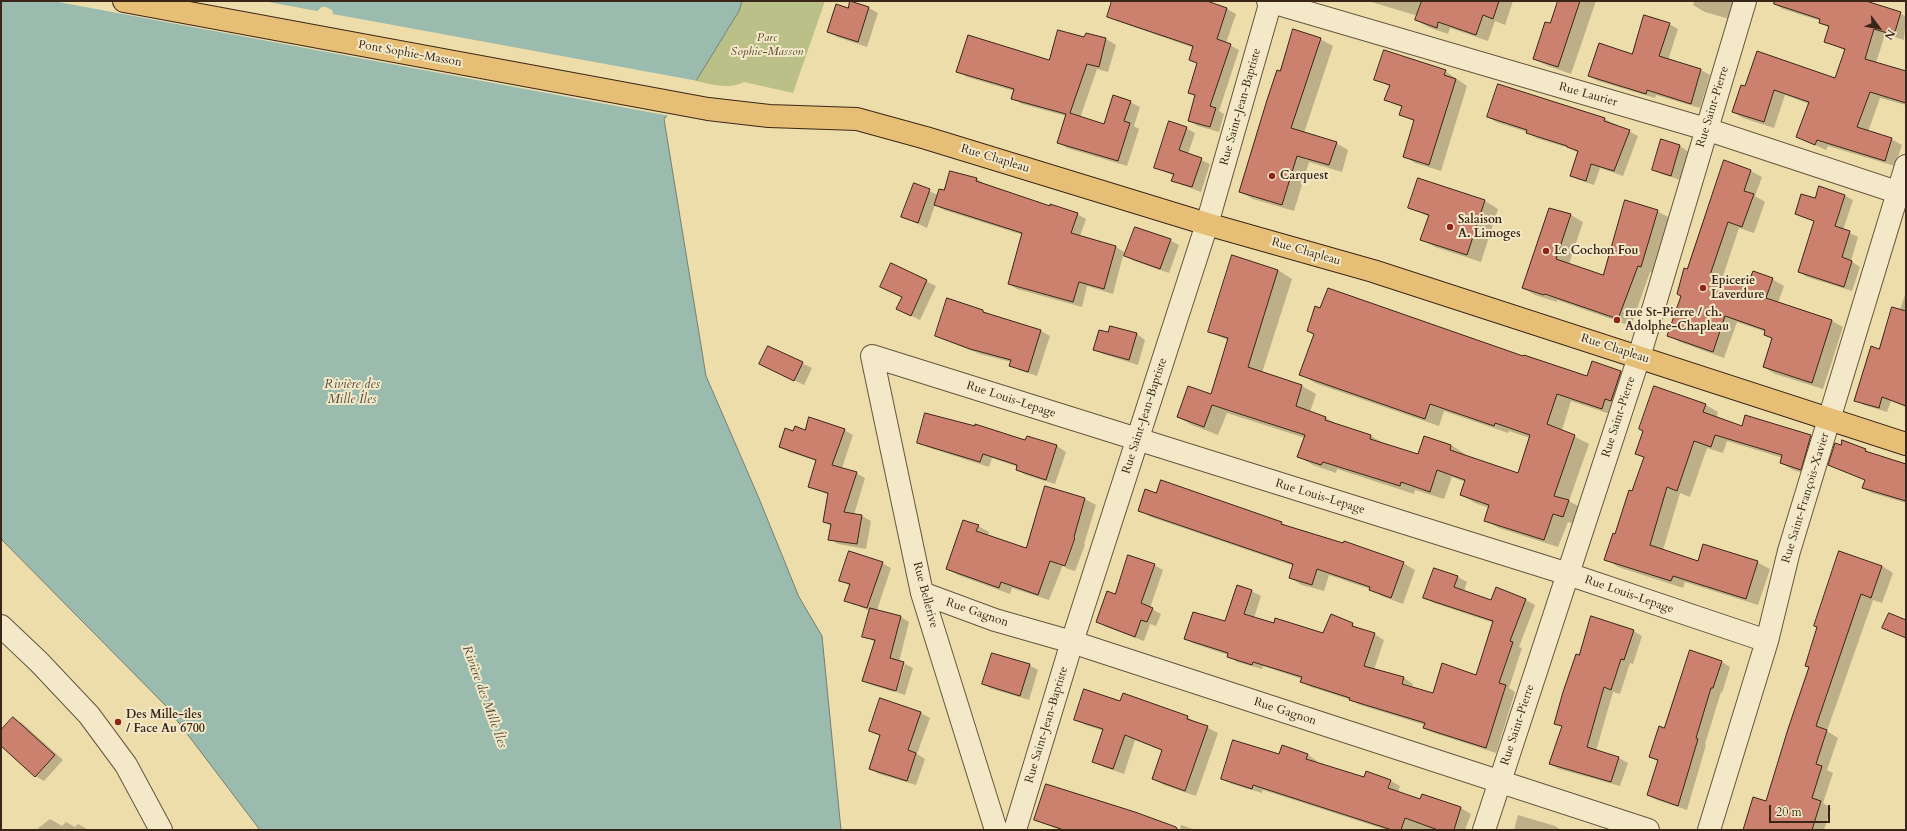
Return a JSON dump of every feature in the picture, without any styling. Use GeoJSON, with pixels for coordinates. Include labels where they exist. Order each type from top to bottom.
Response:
{"type":"FeatureCollection","features":[{"type":"Feature","properties":{"kind":"main road","name":"Pont Sophie-Masson"},"geometry":{"type":"LineString","coordinates":[[124,1],[696,107]]}},
{"type":"Feature","properties":{"kind":"main road","name":"Rue Chapleau"},"geometry":{"type":"LineString","coordinates":[[696,107],[769,116],[857,119],[926,138],[1207,224],[1373,271],[1906,444]]}},
{"type":"Feature","properties":{"kind":"street","name":"Rue Laurier"},"geometry":{"type":"LineString","coordinates":[[1270,1],[1706,129],[1902,194]]}},
{"type":"Feature","properties":{"kind":"street","name":"Rue Saint-Jean-Baptiste"},"geometry":{"type":"LineString","coordinates":[[1015,830],[1072,642],[1207,224],[1270,1]]}},
{"type":"Feature","properties":{"kind":"street","name":"Rue Saint-Pierre"},"geometry":{"type":"LineString","coordinates":[[1484,830],[1639,357],[1745,1]]}},
{"type":"Feature","properties":{"kind":"street","name":"Rue Saint-François-Xavier"},"geometry":{"type":"LineString","coordinates":[[1709,830],[1767,641],[1788,551],[1902,194],[1906,166]]}},
{"type":"Feature","properties":{"kind":"street","name":"Rue Louis-Lepage"},"geometry":{"type":"LineString","coordinates":[[872,356],[1568,574],[1767,641]]}},
{"type":"Feature","properties":{"kind":"street","name":"Rue Bellerive"},"geometry":{"type":"LineString","coordinates":[[872,356],[922,593],[996,830]]}},
{"type":"Feature","properties":{"kind":"street","name":"Rue Gagnon"},"geometry":{"type":"LineString","coordinates":[[922,593],[995,620],[1072,642],[1648,830]]}},
{"type":"Feature","properties":{"kind":"street"},"geometry":{"type":"LineString","coordinates":[[1,626],[39,662],[89,715],[126,765],[161,830]]}},
{"type":"Feature","properties":{"kind":"green space","name":"Parc Sophie-Masson"},"geometry":{"type":"Polygon","coordinates":[[[742,1],[825,1],[793,93],[744,82],[733,86],[726,86],[696,81],[739,11],[742,1]]]}},
{"type":"Feature","properties":{"kind":"water","name":"Rivière des Mille Îles"},"geometry":{"type":"Polygon","coordinates":[[[1,1],[742,1],[739,11],[696,81],[664,119],[706,376],[758,496],[799,597],[822,636],[841,830],[260,830],[166,706],[2,540],[1,1]]]}},
{"type":"Feature","properties":{"kind":"pier"},"geometry":{"type":"Polygon","coordinates":[[[53,1],[263,1],[317,11],[322,7],[326,7],[332,10],[333,14],[698,81],[670,116],[53,1]]]}},
{"type":"Feature","properties":{"kind":"building"},"geometry":{"type":"Polygon","coordinates":[[[850,1],[869,7],[858,42],[827,32],[836,4],[848,8],[850,1]]]}},
{"type":"Feature","properties":{"kind":"building"},"geometry":{"type":"Polygon","coordinates":[[[1112,1],[1207,1],[1227,8],[1217,39],[1231,44],[1210,106],[1216,108],[1210,127],[1188,121],[1195,95],[1188,93],[1197,63],[1189,60],[1193,46],[1107,17],[1112,1]]]}},
{"type":"Feature","properties":{"kind":"building"},"geometry":{"type":"Polygon","coordinates":[[[1422,1],[1499,1],[1493,19],[1483,15],[1476,35],[1438,22],[1437,28],[1415,20],[1422,1]]]}},
{"type":"Feature","properties":{"kind":"building"},"geometry":{"type":"Polygon","coordinates":[[[1558,1],[1580,1],[1558,67],[1533,59],[1545,22],[1550,23],[1558,1]]]}},
{"type":"Feature","properties":{"kind":"building"},"geometry":{"type":"Polygon","coordinates":[[[1775,1],[1866,1],[1901,12],[1894,35],[1874,29],[1865,59],[1906,71],[1906,103],[1870,92],[1857,127],[1892,138],[1885,161],[1817,140],[1815,145],[1796,137],[1809,102],[1774,90],[1764,122],[1732,112],[1741,85],[1745,86],[1757,51],[1835,78],[1845,49],[1824,42],[1829,26],[1819,23],[1820,19],[1774,4],[1775,1]]]}},
{"type":"Feature","properties":{"kind":"building"},"geometry":{"type":"Polygon","coordinates":[[[1644,15],[1670,23],[1659,56],[1701,69],[1691,104],[1647,90],[1646,94],[1588,76],[1599,43],[1632,54],[1644,15]]]}},
{"type":"Feature","properties":{"kind":"building"},"geometry":{"type":"Polygon","coordinates":[[[1293,29],[1321,38],[1291,128],[1337,142],[1329,165],[1297,156],[1282,205],[1239,192],[1267,100],[1277,70],[1280,71],[1293,29]]]}},
{"type":"Feature","properties":{"kind":"building"},"geometry":{"type":"Polygon","coordinates":[[[1058,30],[1084,37],[1086,33],[1106,38],[1099,67],[1087,64],[1070,113],[1104,124],[1113,95],[1131,101],[1124,121],[1130,123],[1118,161],[1057,143],[1066,114],[1011,99],[1014,89],[956,72],[968,35],[1049,60],[1058,30]]]}},
{"type":"Feature","properties":{"kind":"building"},"geometry":{"type":"Polygon","coordinates":[[[1384,50],[1446,70],[1444,75],[1456,79],[1429,165],[1403,157],[1414,120],[1399,115],[1402,106],[1384,100],[1390,85],[1374,80],[1384,50]]]}},
{"type":"Feature","properties":{"kind":"building"},"geometry":{"type":"Polygon","coordinates":[[[1498,84],[1605,118],[1604,121],[1630,130],[1614,171],[1591,164],[1586,181],[1570,176],[1578,151],[1526,133],[1527,130],[1487,117],[1498,84]]]}},
{"type":"Feature","properties":{"kind":"building"},"geometry":{"type":"Polygon","coordinates":[[[1169,121],[1187,127],[1179,150],[1202,158],[1192,187],[1171,181],[1174,174],[1154,168],[1169,121]]]}},
{"type":"Feature","properties":{"kind":"building"},"geometry":{"type":"Polygon","coordinates":[[[1661,139],[1680,145],[1671,176],[1652,170],[1661,139]]]}},
{"type":"Feature","properties":{"kind":"building"},"geometry":{"type":"Polygon","coordinates":[[[1724,160],[1751,170],[1744,191],[1754,194],[1742,227],[1728,222],[1710,275],[1747,286],[1753,271],[1773,278],[1766,298],[1832,320],[1812,383],[1763,367],[1772,338],[1764,335],[1765,330],[1725,316],[1713,352],[1667,336],[1681,296],[1677,294],[1684,268],[1687,269],[1724,160]]]}},
{"type":"Feature","properties":{"kind":"building"},"geometry":{"type":"Polygon","coordinates":[[[950,171],[977,178],[976,181],[1050,206],[1050,204],[1078,213],[1071,233],[1116,246],[1104,289],[1079,282],[1073,302],[1008,284],[1022,233],[934,205],[939,189],[944,190],[950,171]]]}},
{"type":"Feature","properties":{"kind":"building"},"geometry":{"type":"Polygon","coordinates":[[[1418,178],[1485,200],[1467,255],[1420,240],[1429,215],[1408,208],[1418,178]]]}},
{"type":"Feature","properties":{"kind":"building"},"geometry":{"type":"Polygon","coordinates":[[[914,183],[930,189],[918,223],[901,217],[914,183]]]}},
{"type":"Feature","properties":{"kind":"building"},"geometry":{"type":"Polygon","coordinates":[[[1819,186],[1845,195],[1835,226],[1850,231],[1842,257],[1852,261],[1844,287],[1798,272],[1814,221],[1795,214],[1801,194],[1815,198],[1819,186]]]}},
{"type":"Feature","properties":{"kind":"building"},"geometry":{"type":"Polygon","coordinates":[[[1625,200],[1658,210],[1641,267],[1638,266],[1618,319],[1545,294],[1544,295],[1522,288],[1549,208],[1571,214],[1556,259],[1603,275],[1625,200]]]}},
{"type":"Feature","properties":{"kind":"building"},"geometry":{"type":"Polygon","coordinates":[[[1135,227],[1171,239],[1160,269],[1124,256],[1135,227]]]}},
{"type":"Feature","properties":{"kind":"building"},"geometry":{"type":"Polygon","coordinates":[[[1232,255],[1278,270],[1248,367],[1302,385],[1296,406],[1326,417],[1325,420],[1371,435],[1370,439],[1418,454],[1424,436],[1451,445],[1450,450],[1518,473],[1530,435],[1495,423],[1494,426],[1430,404],[1425,419],[1299,375],[1314,334],[1307,331],[1315,306],[1320,308],[1328,288],[1523,356],[1524,355],[1587,376],[1592,361],[1621,371],[1611,401],[1605,399],[1602,409],[1557,394],[1547,424],[1575,435],[1554,496],[1569,500],[1563,517],[1553,514],[1544,540],[1484,521],[1489,505],[1460,495],[1465,480],[1437,470],[1430,492],[1401,482],[1400,486],[1323,462],[1321,465],[1297,457],[1305,435],[1212,405],[1204,427],[1177,417],[1188,386],[1211,394],[1228,338],[1208,332],[1232,255]]]}},
{"type":"Feature","properties":{"kind":"building"},"geometry":{"type":"Polygon","coordinates":[[[891,263],[927,280],[911,316],[896,309],[902,297],[880,287],[891,263]]]}},
{"type":"Feature","properties":{"kind":"building"},"geometry":{"type":"Polygon","coordinates":[[[947,298],[983,310],[983,312],[1041,330],[1028,372],[1009,366],[1011,360],[970,349],[935,336],[947,298]]]}},
{"type":"Feature","properties":{"kind":"building"},"geometry":{"type":"Polygon","coordinates":[[[1892,307],[1906,311],[1906,406],[1882,397],[1879,408],[1854,401],[1871,346],[1879,349],[1892,307]]]}},
{"type":"Feature","properties":{"kind":"building"},"geometry":{"type":"Polygon","coordinates":[[[1110,326],[1137,333],[1129,360],[1093,350],[1099,330],[1108,332],[1110,326]]]}},
{"type":"Feature","properties":{"kind":"building"},"geometry":{"type":"Polygon","coordinates":[[[768,346],[803,362],[794,381],[759,364],[768,346]]]}},
{"type":"Feature","properties":{"kind":"building"},"geometry":{"type":"Polygon","coordinates":[[[1654,386],[1706,404],[1703,412],[1742,426],[1745,415],[1811,435],[1801,470],[1780,463],[1782,455],[1715,435],[1711,447],[1694,441],[1677,491],[1667,487],[1650,545],[1698,561],[1703,544],[1758,561],[1746,599],[1673,576],[1671,581],[1604,560],[1613,533],[1615,534],[1629,490],[1632,491],[1644,457],[1635,454],[1643,431],[1639,429],[1654,386]]]}},
{"type":"Feature","properties":{"kind":"building"},"geometry":{"type":"Polygon","coordinates":[[[925,413],[975,426],[975,424],[1025,440],[1027,436],[1057,445],[1046,480],[1016,470],[1017,465],[983,454],[980,462],[917,443],[925,413]]]}},
{"type":"Feature","properties":{"kind":"building"},"geometry":{"type":"Polygon","coordinates":[[[809,417],[845,429],[832,465],[857,472],[844,512],[862,515],[857,544],[828,540],[831,524],[823,522],[828,493],[808,487],[816,460],[779,447],[785,428],[793,431],[795,426],[805,430],[809,417]]]}},
{"type":"Feature","properties":{"kind":"building"},"geometry":{"type":"Polygon","coordinates":[[[1842,440],[1866,449],[1865,451],[1906,464],[1906,501],[1862,488],[1865,480],[1828,465],[1835,443],[1841,445],[1842,440]]]}},
{"type":"Feature","properties":{"kind":"building"},"geometry":{"type":"Polygon","coordinates":[[[1161,480],[1282,522],[1281,524],[1343,543],[1344,541],[1404,562],[1391,598],[1369,590],[1370,587],[1317,569],[1312,585],[1289,578],[1293,564],[1138,511],[1145,489],[1156,493],[1161,480]]]}},
{"type":"Feature","properties":{"kind":"building"},"geometry":{"type":"Polygon","coordinates":[[[1045,486],[1085,498],[1074,537],[1075,538],[1065,566],[1050,561],[1038,595],[1001,582],[999,588],[946,569],[963,520],[979,525],[976,531],[1026,548],[1045,486]]]}},
{"type":"Feature","properties":{"kind":"building"},"geometry":{"type":"Polygon","coordinates":[[[849,551],[883,562],[867,608],[844,601],[850,584],[839,581],[849,551]]]}},
{"type":"Feature","properties":{"kind":"building"},"geometry":{"type":"Polygon","coordinates":[[[1839,551],[1882,566],[1871,598],[1861,594],[1816,726],[1827,730],[1816,764],[1822,766],[1812,798],[1821,801],[1812,830],[1743,830],[1753,797],[1766,801],[1809,667],[1805,666],[1817,627],[1814,626],[1839,551]]]}},
{"type":"Feature","properties":{"kind":"building"},"geometry":{"type":"Polygon","coordinates":[[[1128,555],[1155,564],[1141,603],[1153,608],[1147,622],[1141,620],[1135,637],[1096,622],[1107,591],[1115,594],[1128,555]]]}},
{"type":"Feature","properties":{"kind":"building"},"geometry":{"type":"Polygon","coordinates":[[[1434,568],[1458,576],[1454,587],[1491,600],[1496,587],[1526,599],[1510,641],[1513,642],[1499,683],[1506,685],[1486,748],[1423,728],[1425,723],[1349,700],[1350,698],[1300,682],[1302,677],[1253,662],[1252,665],[1227,657],[1228,653],[1184,639],[1193,612],[1225,621],[1237,585],[1252,590],[1244,614],[1274,623],[1275,618],[1323,633],[1331,614],[1353,623],[1352,626],[1375,633],[1364,666],[1404,677],[1402,684],[1433,693],[1442,663],[1476,675],[1493,621],[1423,598],[1434,568]]]}},
{"type":"Feature","properties":{"kind":"building"},"geometry":{"type":"Polygon","coordinates":[[[870,608],[901,616],[890,658],[904,662],[896,691],[862,681],[875,640],[862,637],[870,608]]]}},
{"type":"Feature","properties":{"kind":"building"},"geometry":{"type":"Polygon","coordinates":[[[1889,613],[1906,620],[1906,638],[1882,628],[1889,613]]]}},
{"type":"Feature","properties":{"kind":"building"},"geometry":{"type":"Polygon","coordinates":[[[1591,616],[1634,630],[1624,660],[1621,659],[1611,690],[1604,687],[1587,747],[1619,757],[1611,782],[1549,764],[1562,726],[1554,724],[1563,692],[1576,654],[1579,655],[1591,616]]]}},
{"type":"Feature","properties":{"kind":"building"},"geometry":{"type":"Polygon","coordinates":[[[1690,650],[1722,661],[1713,688],[1711,688],[1696,738],[1698,739],[1678,806],[1647,795],[1658,760],[1649,757],[1659,726],[1664,728],[1690,650]]]}},
{"type":"Feature","properties":{"kind":"building"},"geometry":{"type":"Polygon","coordinates":[[[992,653],[1030,664],[1020,696],[982,684],[992,653]]]}},
{"type":"Feature","properties":{"kind":"building"},"geometry":{"type":"Polygon","coordinates":[[[1084,689],[1120,701],[1123,693],[1188,716],[1187,719],[1208,726],[1185,791],[1152,779],[1162,750],[1125,735],[1113,769],[1092,762],[1103,729],[1074,720],[1084,689]]]}},
{"type":"Feature","properties":{"kind":"building"},"geometry":{"type":"Polygon","coordinates":[[[880,698],[921,712],[908,750],[916,753],[907,781],[869,769],[880,735],[869,731],[880,698]]]}},
{"type":"Feature","properties":{"kind":"building"},"geometry":{"type":"Polygon","coordinates":[[[13,717],[55,755],[35,777],[1,746],[1,730],[13,717]]]}},
{"type":"Feature","properties":{"kind":"building"},"geometry":{"type":"Polygon","coordinates":[[[1233,740],[1279,754],[1282,745],[1308,754],[1306,759],[1364,777],[1366,771],[1391,780],[1388,788],[1420,799],[1422,794],[1461,807],[1454,830],[1438,830],[1405,818],[1401,830],[1392,830],[1253,785],[1252,789],[1221,779],[1233,740]]]}},
{"type":"Feature","properties":{"kind":"building"},"geometry":{"type":"Polygon","coordinates":[[[1046,784],[1135,812],[1176,827],[1178,830],[1064,830],[1034,820],[1046,784]]]}},
{"type":"Feature","properties":{"kind":"place","name":"Carquest"},"geometry":{"type":"Point","coordinates":[1272,176]}},
{"type":"Feature","properties":{"kind":"place","name":"Salaison A. Limoges"},"geometry":{"type":"Point","coordinates":[1450,227]}},
{"type":"Feature","properties":{"kind":"place","name":"Le Cochon Fou"},"geometry":{"type":"Point","coordinates":[1546,251]}},
{"type":"Feature","properties":{"kind":"place","name":"Epicerie Laverdure"},"geometry":{"type":"Point","coordinates":[1703,288]}},
{"type":"Feature","properties":{"kind":"place","name":"rue St-Pierre / ch. Adolphe-Chapleau"},"geometry":{"type":"Point","coordinates":[1617,320]}},
{"type":"Feature","properties":{"kind":"place","name":"Des Mille-îles / Face Au 6700"},"geometry":{"type":"Point","coordinates":[118,722]}}]}
